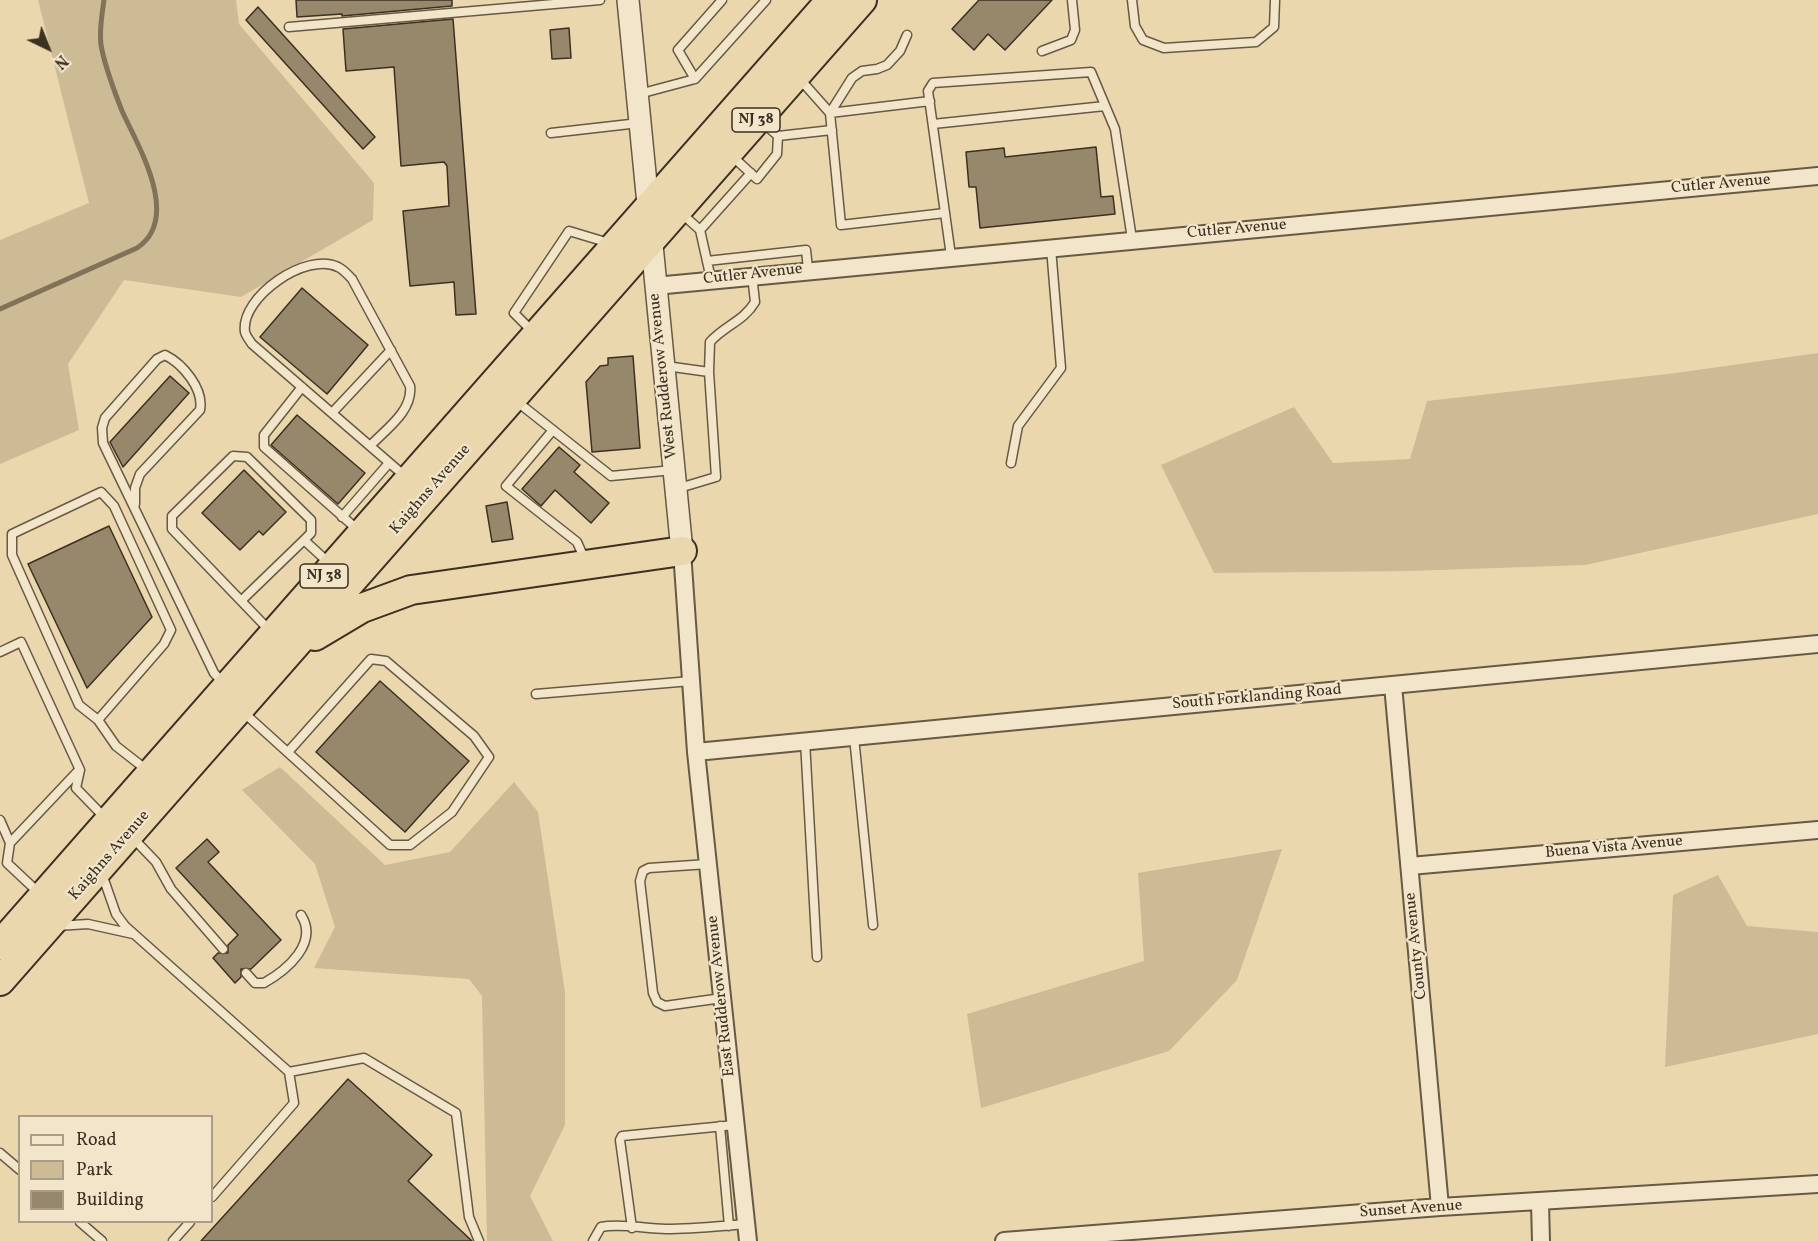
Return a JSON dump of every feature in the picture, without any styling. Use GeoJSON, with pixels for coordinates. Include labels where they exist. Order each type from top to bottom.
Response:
{"type":"FeatureCollection","features":[{"type":"Feature","properties":{"kind":"highway","name":"Kaighns Avenue"},"geometry":{"type":"LineString","coordinates":[[281,644],[333,567],[352,526],[399,471],[536,335],[831,0]]}},
{"type":"Feature","properties":{"kind":"highway","name":"Kaighns Avenue"},"geometry":{"type":"LineString","coordinates":[[0,945],[42,897],[118,828],[281,644],[513,397],[728,153],[768,127],[796,75],[862,0]]}},
{"type":"Feature","properties":{"kind":"highway"},"geometry":{"type":"LineString","coordinates":[[281,644],[394,595],[586,563],[682,551]]}},
{"type":"Feature","properties":{"kind":"highway","name":"Kaighns Avenue"},"geometry":{"type":"LineString","coordinates":[[0,981],[100,867],[118,828],[151,774],[233,698]]}},
{"type":"Feature","properties":{"kind":"street","name":"West Rudderow Avenue"},"geometry":{"type":"LineString","coordinates":[[628,0],[682,551],[696,752]]}},
{"type":"Feature","properties":{"kind":"street","name":"Cutler Avenue"},"geometry":{"type":"LineString","coordinates":[[656,286],[951,256],[1818,176]]}},
{"type":"Feature","properties":{"kind":"street","name":"South Forklanding Road"},"geometry":{"type":"LineString","coordinates":[[696,752],[1818,644]]}},
{"type":"Feature","properties":{"kind":"street","name":"County Avenue"},"geometry":{"type":"LineString","coordinates":[[1393,685],[1440,1207]]}},
{"type":"Feature","properties":{"kind":"street","name":"East Rudderow Avenue"},"geometry":{"type":"LineString","coordinates":[[696,752],[722,998],[728,1125],[748,1241]]}},
{"type":"Feature","properties":{"kind":"street","name":"Buena Vista Avenue"},"geometry":{"type":"LineString","coordinates":[[1410,866],[1818,830]]}},
{"type":"Feature","properties":{"kind":"street","name":"Sunset Avenue"},"geometry":{"type":"LineString","coordinates":[[1004,1241],[1440,1207],[1540,1203],[1818,1184]]}},
{"type":"Feature","properties":{"kind":"street"},"geometry":{"type":"LineString","coordinates":[[1540,1203],[1541,1241]]}},
{"type":"Feature","properties":{"kind":"lane"},"geometry":{"type":"LineString","coordinates":[[289,27],[600,0]]}},
{"type":"Feature","properties":{"kind":"lane"},"geometry":{"type":"LineString","coordinates":[[695,79],[678,50],[722,0]]}},
{"type":"Feature","properties":{"kind":"lane"},"geometry":{"type":"LineString","coordinates":[[638,94],[695,79],[766,0]]}},
{"type":"Feature","properties":{"kind":"lane"},"geometry":{"type":"LineString","coordinates":[[1042,51],[1071,40],[1075,30],[1072,0]]}},
{"type":"Feature","properties":{"kind":"lane"},"geometry":{"type":"LineString","coordinates":[[1132,0],[1135,26],[1143,40],[1164,48],[1256,42],[1274,27],[1275,0]]}},
{"type":"Feature","properties":{"kind":"lane"},"geometry":{"type":"LineString","coordinates":[[830,113],[852,78],[862,71],[878,69],[887,64],[900,51],[907,35]]}},
{"type":"Feature","properties":{"kind":"lane"},"geometry":{"type":"LineString","coordinates":[[951,256],[928,91],[933,83],[1091,72],[1115,129],[1132,240]]}},
{"type":"Feature","properties":{"kind":"lane"},"geometry":{"type":"LineString","coordinates":[[796,75],[830,113],[841,225],[945,213]]}},
{"type":"Feature","properties":{"kind":"lane"},"geometry":{"type":"LineString","coordinates":[[830,113],[930,101]]}},
{"type":"Feature","properties":{"kind":"lane"},"geometry":{"type":"LineString","coordinates":[[933,124],[1105,106]]}},
{"type":"Feature","properties":{"kind":"lane"},"geometry":{"type":"LineString","coordinates":[[551,133],[640,123]]}},
{"type":"Feature","properties":{"kind":"lane"},"geometry":{"type":"LineString","coordinates":[[728,153],[757,179],[777,154],[768,127],[832,130]]}},
{"type":"Feature","properties":{"kind":"lane"},"geometry":{"type":"LineString","coordinates":[[700,230],[751,173]]}},
{"type":"Feature","properties":{"kind":"lane"},"geometry":{"type":"LineString","coordinates":[[677,210],[700,230],[711,279]]}},
{"type":"Feature","properties":{"kind":"lane"},"geometry":{"type":"LineString","coordinates":[[536,335],[514,313],[569,231],[615,245]]}},
{"type":"Feature","properties":{"kind":"lane"},"geometry":{"type":"LineString","coordinates":[[1011,463],[1018,426],[1061,368],[1051,247]]}},
{"type":"Feature","properties":{"kind":"lane"},"geometry":{"type":"LineString","coordinates":[[707,261],[806,250],[807,270]]}},
{"type":"Feature","properties":{"kind":"lane"},"geometry":{"type":"LineString","coordinates":[[370,446],[406,407],[411,397],[410,386],[352,279],[337,266],[317,265],[294,270],[274,282],[258,299],[248,314],[245,332],[252,344],[302,387],[370,446],[399,471]]}},
{"type":"Feature","properties":{"kind":"lane"},"geometry":{"type":"LineString","coordinates":[[513,397],[611,476],[675,480],[716,477],[709,372],[710,342],[722,328],[741,319],[754,303],[752,275]]}},
{"type":"Feature","properties":{"kind":"lane"},"geometry":{"type":"LineString","coordinates":[[332,413],[391,350]]}},
{"type":"Feature","properties":{"kind":"lane"},"geometry":{"type":"LineString","coordinates":[[135,504],[135,488],[140,474],[200,410],[199,391],[172,359],[165,355],[157,359],[105,418],[102,428],[103,443],[135,504],[214,673],[233,698],[288,752],[390,845],[410,845],[452,812],[489,757],[474,736],[386,661],[371,659],[288,752]]}},
{"type":"Feature","properties":{"kind":"lane"},"geometry":{"type":"LineString","coordinates":[[663,366],[709,372]]}},
{"type":"Feature","properties":{"kind":"lane"},"geometry":{"type":"LineString","coordinates":[[302,387],[264,435],[264,447],[352,526]]}},
{"type":"Feature","properties":{"kind":"lane"},"geometry":{"type":"LineString","coordinates":[[553,430],[506,486],[577,542],[586,563]]}},
{"type":"Feature","properties":{"kind":"lane"},"geometry":{"type":"LineString","coordinates":[[242,600],[311,533],[312,520],[247,457],[233,456],[172,516],[170,523],[172,529],[242,600],[281,644]]}},
{"type":"Feature","properties":{"kind":"lane"},"geometry":{"type":"LineString","coordinates":[[98,720],[164,644],[171,630],[114,506],[101,492],[12,534],[12,555],[79,705],[98,720],[116,746],[151,774]]}},
{"type":"Feature","properties":{"kind":"lane"},"geometry":{"type":"LineString","coordinates":[[304,540],[333,567]]}},
{"type":"Feature","properties":{"kind":"lane"},"geometry":{"type":"LineString","coordinates":[[0,652],[21,642],[80,770],[76,788],[156,861],[171,889],[223,949]]}},
{"type":"Feature","properties":{"kind":"lane"},"geometry":{"type":"LineString","coordinates":[[536,694],[691,681]]}},
{"type":"Feature","properties":{"kind":"lane"},"geometry":{"type":"LineString","coordinates":[[854,737],[873,925]]}},
{"type":"Feature","properties":{"kind":"lane"},"geometry":{"type":"LineString","coordinates":[[805,741],[817,957]]}},
{"type":"Feature","properties":{"kind":"lane"},"geometry":{"type":"LineString","coordinates":[[10,843],[80,770]]}},
{"type":"Feature","properties":{"kind":"lane"},"geometry":{"type":"LineString","coordinates":[[0,820],[10,843],[7,863],[42,897]]}},
{"type":"Feature","properties":{"kind":"lane"},"geometry":{"type":"LineString","coordinates":[[708,864],[649,868],[643,871],[640,881],[653,993],[657,1002],[665,1006],[722,998]]}},
{"type":"Feature","properties":{"kind":"lane"},"geometry":{"type":"LineString","coordinates":[[100,867],[116,914],[133,934],[289,1072],[294,1103],[213,1196]]}},
{"type":"Feature","properties":{"kind":"lane"},"geometry":{"type":"LineString","coordinates":[[246,973],[251,981],[264,983],[300,953],[307,937],[307,929],[301,915]]}},
{"type":"Feature","properties":{"kind":"lane"},"geometry":{"type":"LineString","coordinates":[[49,926],[88,924],[133,934]]}},
{"type":"Feature","properties":{"kind":"lane"},"geometry":{"type":"LineString","coordinates":[[289,1072],[364,1058],[456,1113],[470,1217],[479,1241]]}},
{"type":"Feature","properties":{"kind":"lane"},"geometry":{"type":"LineString","coordinates":[[632,1228],[620,1140],[622,1137],[728,1125],[729,1226]]}},
{"type":"Feature","properties":{"kind":"lane"},"geometry":{"type":"LineString","coordinates":[[0,1153],[18,1168]]}},
{"type":"Feature","properties":{"kind":"lane"},"geometry":{"type":"LineString","coordinates":[[82,1223],[102,1241]]}},
{"type":"Feature","properties":{"kind":"lane"},"geometry":{"type":"LineString","coordinates":[[173,1241],[188,1223]]}},
{"type":"Feature","properties":{"kind":"lane"},"geometry":{"type":"LineString","coordinates":[[593,1241],[601,1227],[613,1225],[632,1228],[697,1229],[746,1224]]}},
{"type":"Feature","properties":{"kind":"green space"},"geometry":{"type":"Polygon","coordinates":[[[38,0],[236,0],[239,24],[374,183],[373,220],[241,297],[124,280],[68,364],[79,430],[0,464],[0,240],[89,203],[38,0]]]}},
{"type":"Feature","properties":{"kind":"green space"},"geometry":{"type":"Polygon","coordinates":[[[1818,353],[1818,514],[1585,565],[1409,571],[1214,573],[1161,465],[1294,407],[1333,463],[1410,459],[1427,401],[1676,373],[1818,353]]]}},
{"type":"Feature","properties":{"kind":"green space"},"geometry":{"type":"Polygon","coordinates":[[[280,767],[385,865],[450,852],[514,782],[538,812],[565,992],[565,1125],[530,1196],[553,1241],[487,1241],[482,996],[469,979],[314,968],[335,927],[315,864],[242,790],[280,767]]]}},
{"type":"Feature","properties":{"kind":"green space"},"geometry":{"type":"Polygon","coordinates":[[[1282,849],[1237,980],[1169,1051],[981,1108],[967,1014],[1144,961],[1138,873],[1282,849]]]}},
{"type":"Feature","properties":{"kind":"green space"},"geometry":{"type":"Polygon","coordinates":[[[1718,875],[1747,926],[1818,932],[1818,1034],[1665,1067],[1673,895],[1718,875]]]}},
{"type":"Feature","properties":{"kind":"building"},"geometry":{"type":"Polygon","coordinates":[[[296,0],[452,0],[452,6],[342,16],[342,14],[297,17],[296,0]]]}},
{"type":"Feature","properties":{"kind":"building"},"geometry":{"type":"Polygon","coordinates":[[[979,0],[1052,0],[1005,50],[988,34],[974,50],[952,29],[979,0]]]}},
{"type":"Feature","properties":{"kind":"building"},"geometry":{"type":"Polygon","coordinates":[[[258,7],[375,137],[363,149],[246,20],[258,7]]]}},
{"type":"Feature","properties":{"kind":"building"},"geometry":{"type":"Polygon","coordinates":[[[453,19],[476,314],[456,315],[454,282],[410,286],[403,211],[449,206],[447,166],[444,162],[401,166],[394,67],[346,71],[343,29],[453,19]]]}},
{"type":"Feature","properties":{"kind":"building"},"geometry":{"type":"Polygon","coordinates":[[[569,28],[571,58],[552,59],[550,30],[569,28]]]}},
{"type":"Feature","properties":{"kind":"building"},"geometry":{"type":"Polygon","coordinates":[[[1096,147],[1101,197],[1113,196],[1115,214],[980,228],[976,187],[969,187],[966,152],[1004,148],[1005,157],[1096,147]]]}},
{"type":"Feature","properties":{"kind":"building"},"geometry":{"type":"Polygon","coordinates":[[[302,288],[368,345],[327,394],[260,337],[302,288]]]}},
{"type":"Feature","properties":{"kind":"building"},"geometry":{"type":"Polygon","coordinates":[[[633,356],[640,448],[592,452],[586,382],[600,366],[608,365],[608,358],[633,356]]]}},
{"type":"Feature","properties":{"kind":"building"},"geometry":{"type":"Polygon","coordinates":[[[170,376],[189,393],[123,467],[110,442],[170,376]]]}},
{"type":"Feature","properties":{"kind":"building"},"geometry":{"type":"Polygon","coordinates":[[[297,415],[365,473],[338,504],[271,445],[297,415]]]}},
{"type":"Feature","properties":{"kind":"building"},"geometry":{"type":"Polygon","coordinates":[[[559,447],[580,465],[574,472],[609,503],[591,523],[555,490],[541,506],[522,489],[559,447]]]}},
{"type":"Feature","properties":{"kind":"building"},"geometry":{"type":"Polygon","coordinates":[[[244,470],[286,512],[263,535],[259,531],[240,550],[202,513],[244,470]]]}},
{"type":"Feature","properties":{"kind":"building"},"geometry":{"type":"Polygon","coordinates":[[[507,502],[513,539],[492,542],[486,506],[507,502]]]}},
{"type":"Feature","properties":{"kind":"building"},"geometry":{"type":"Polygon","coordinates":[[[109,526],[152,617],[87,688],[28,564],[109,526]]]}},
{"type":"Feature","properties":{"kind":"building"},"geometry":{"type":"Polygon","coordinates":[[[380,681],[469,761],[405,832],[316,752],[380,681]]]}},
{"type":"Feature","properties":{"kind":"building"},"geometry":{"type":"Polygon","coordinates":[[[207,839],[219,852],[208,862],[281,940],[251,969],[241,969],[241,977],[235,983],[213,958],[218,953],[228,953],[228,945],[238,935],[176,868],[207,839]]]}},
{"type":"Feature","properties":{"kind":"building"},"geometry":{"type":"Polygon","coordinates":[[[348,1079],[432,1155],[408,1181],[472,1241],[201,1241],[348,1079]]]}},
{"type":"Feature","properties":{"kind":"waterway"},"geometry":{"type":"LineString","coordinates":[[0,309],[137,248],[150,235],[156,219],[156,201],[146,162],[122,111],[103,54],[100,34],[104,0]]}}]}
